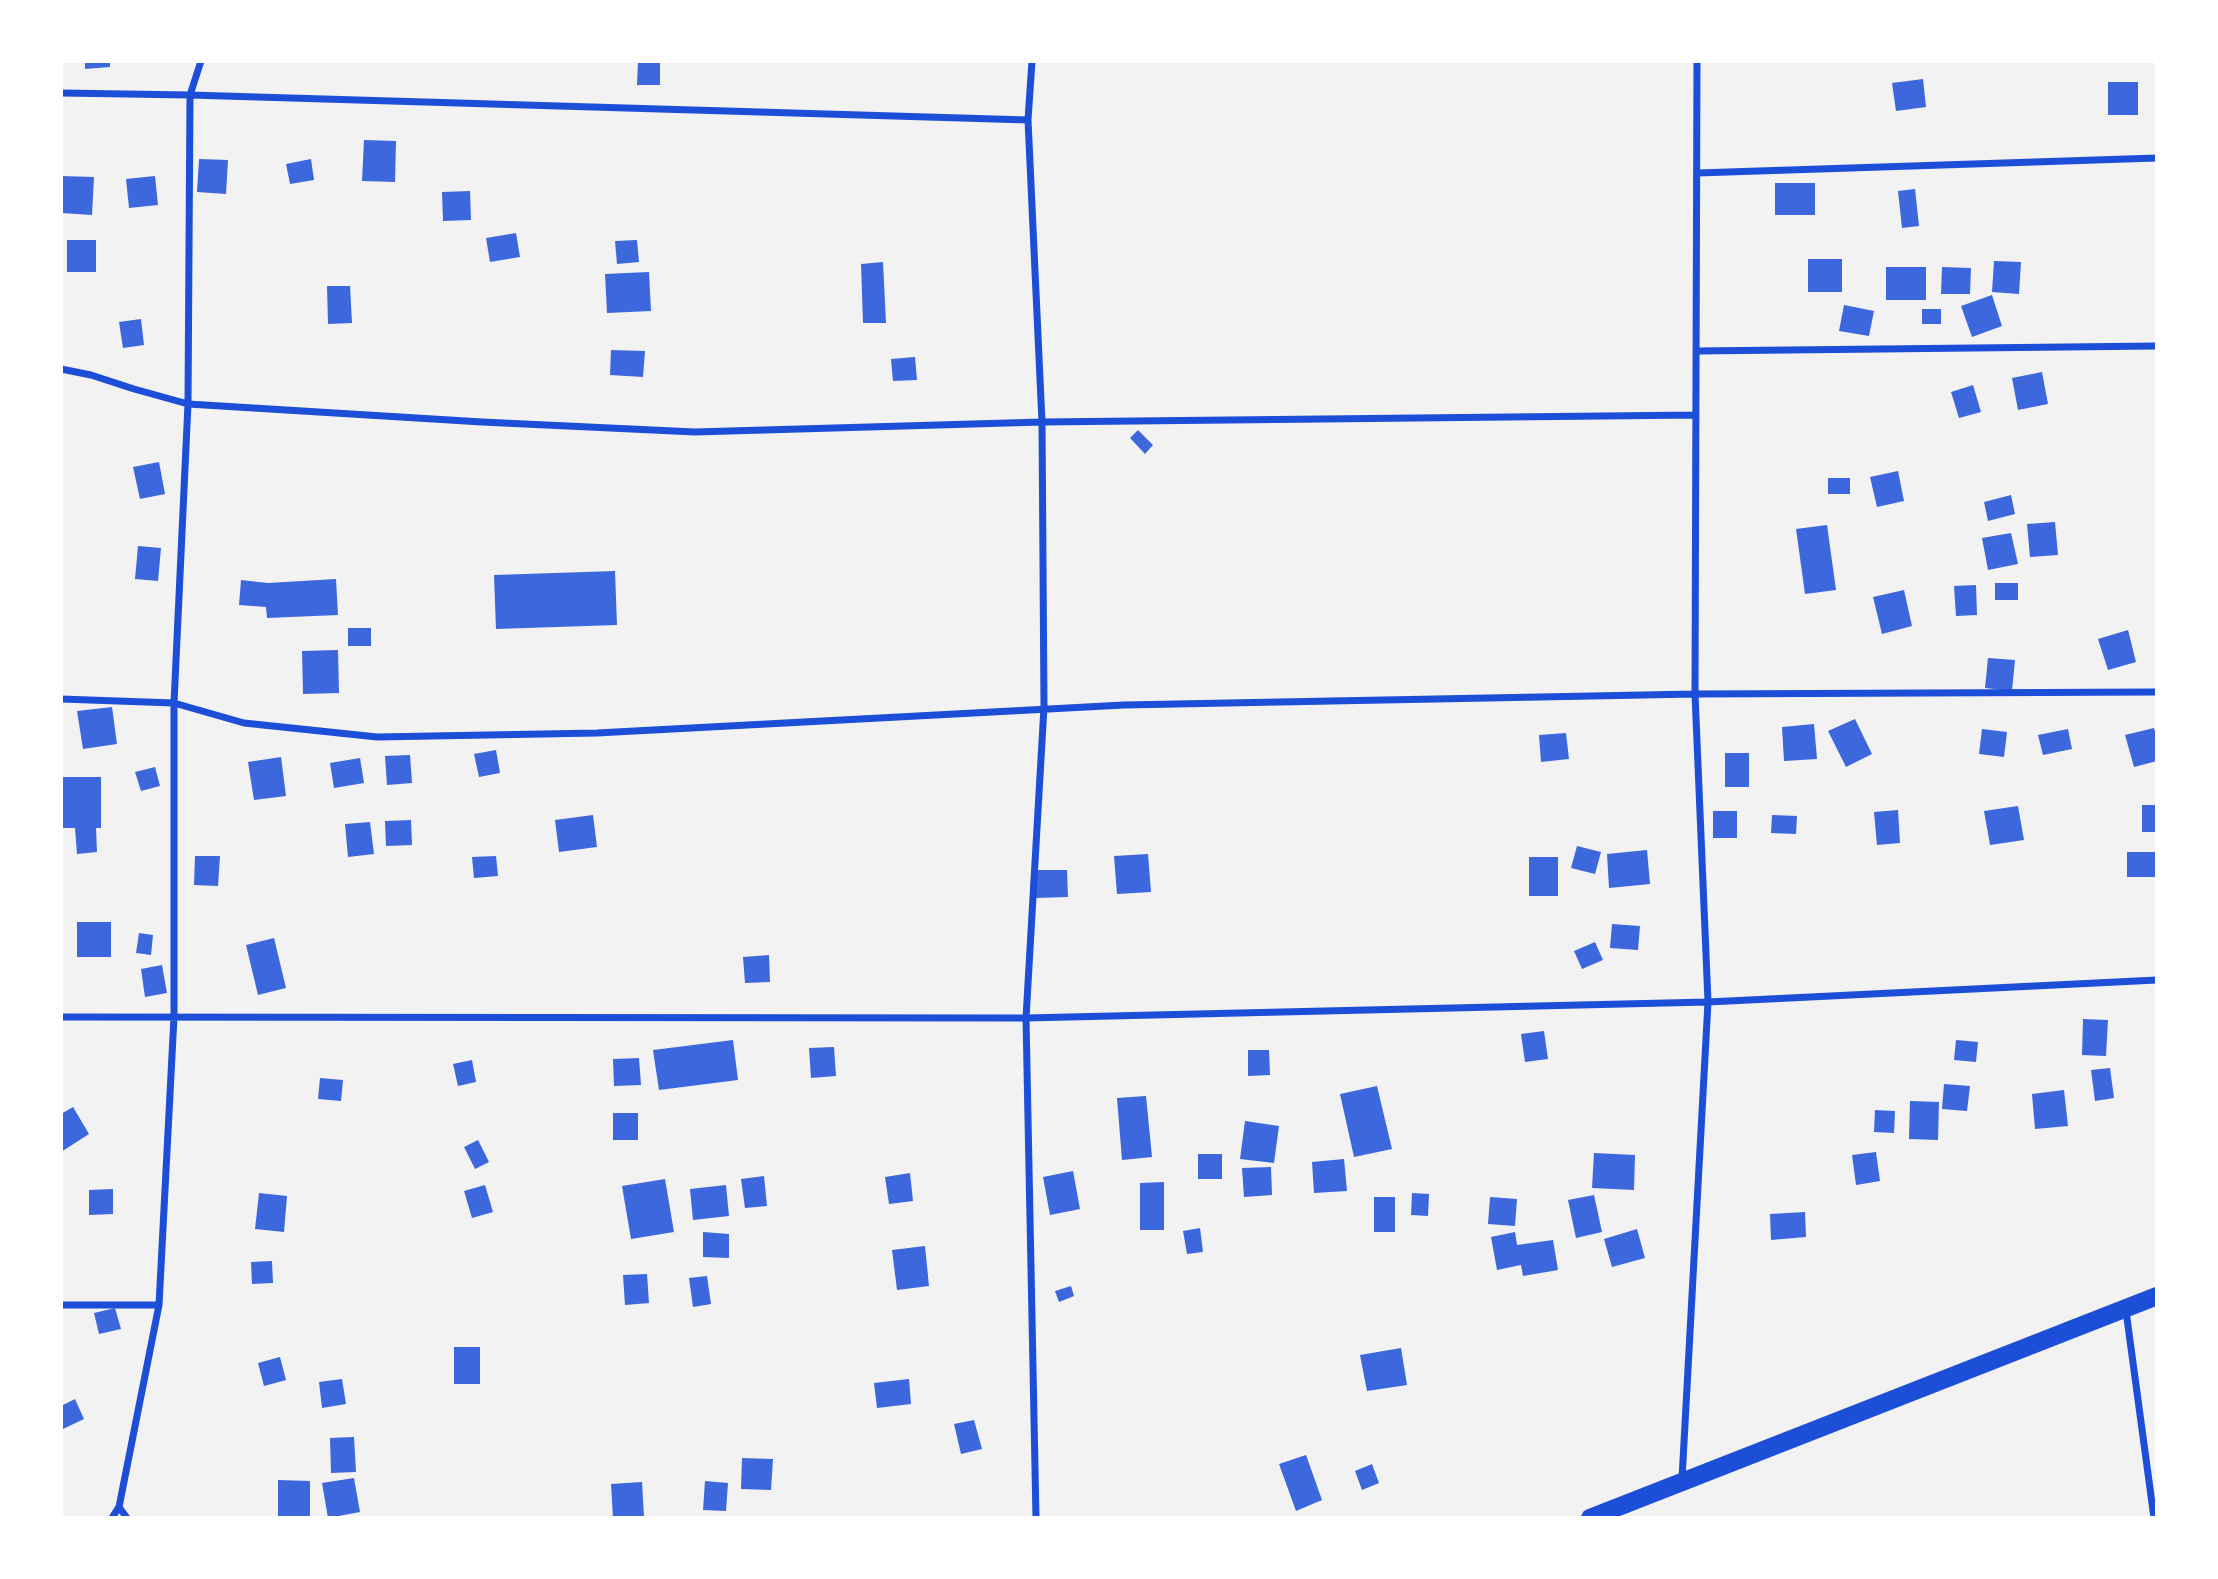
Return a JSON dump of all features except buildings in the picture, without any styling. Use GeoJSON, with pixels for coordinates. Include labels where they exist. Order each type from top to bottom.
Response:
{"type":"FeatureCollection","features":[{"type":"Feature","properties":{"kind":"main road"},"geometry":{"type":"LineString","coordinates":[[1590,1518],[2157,1296]]}},
{"type":"Feature","properties":{"kind":"street"},"geometry":{"type":"LineString","coordinates":[[112,1518],[119,1507],[159,1305],[174,1017],[174,702],[188,404],[190,94],[201,61]]}},
{"type":"Feature","properties":{"kind":"street"},"geometry":{"type":"LineString","coordinates":[[1032,61],[1028,120],[1042,422],[1044,707],[1026,1018],[1036,1518]]}},
{"type":"Feature","properties":{"kind":"street"},"geometry":{"type":"LineString","coordinates":[[1682,1483],[1708,1002],[1695,694],[1697,61]]}},
{"type":"Feature","properties":{"kind":"street"},"geometry":{"type":"LineString","coordinates":[[61,93],[190,94],[1028,120]]}},
{"type":"Feature","properties":{"kind":"street"},"geometry":{"type":"LineString","coordinates":[[1697,173],[2157,158]]}},
{"type":"Feature","properties":{"kind":"street"},"geometry":{"type":"LineString","coordinates":[[1696,351],[2157,346]]}},
{"type":"Feature","properties":{"kind":"street"},"geometry":{"type":"LineString","coordinates":[[61,369],[91,375],[188,404],[695,432],[1042,422],[1696,415]]}},
{"type":"Feature","properties":{"kind":"street"},"geometry":{"type":"LineString","coordinates":[[61,699],[174,702],[244,723],[377,737],[597,733],[1044,707],[1695,694],[2157,692]]}},
{"type":"Feature","properties":{"kind":"street"},"geometry":{"type":"LineString","coordinates":[[61,1017],[1026,1018],[1708,1002],[2157,980]]}},
{"type":"Feature","properties":{"kind":"street"},"geometry":{"type":"LineString","coordinates":[[61,1305],[159,1305]]}},
{"type":"Feature","properties":{"kind":"street"},"geometry":{"type":"LineString","coordinates":[[2126,1310],[2154,1518]]}},
{"type":"Feature","properties":{"kind":"street"},"geometry":{"type":"LineString","coordinates":[[119,1507],[127,1518]]}}]}
